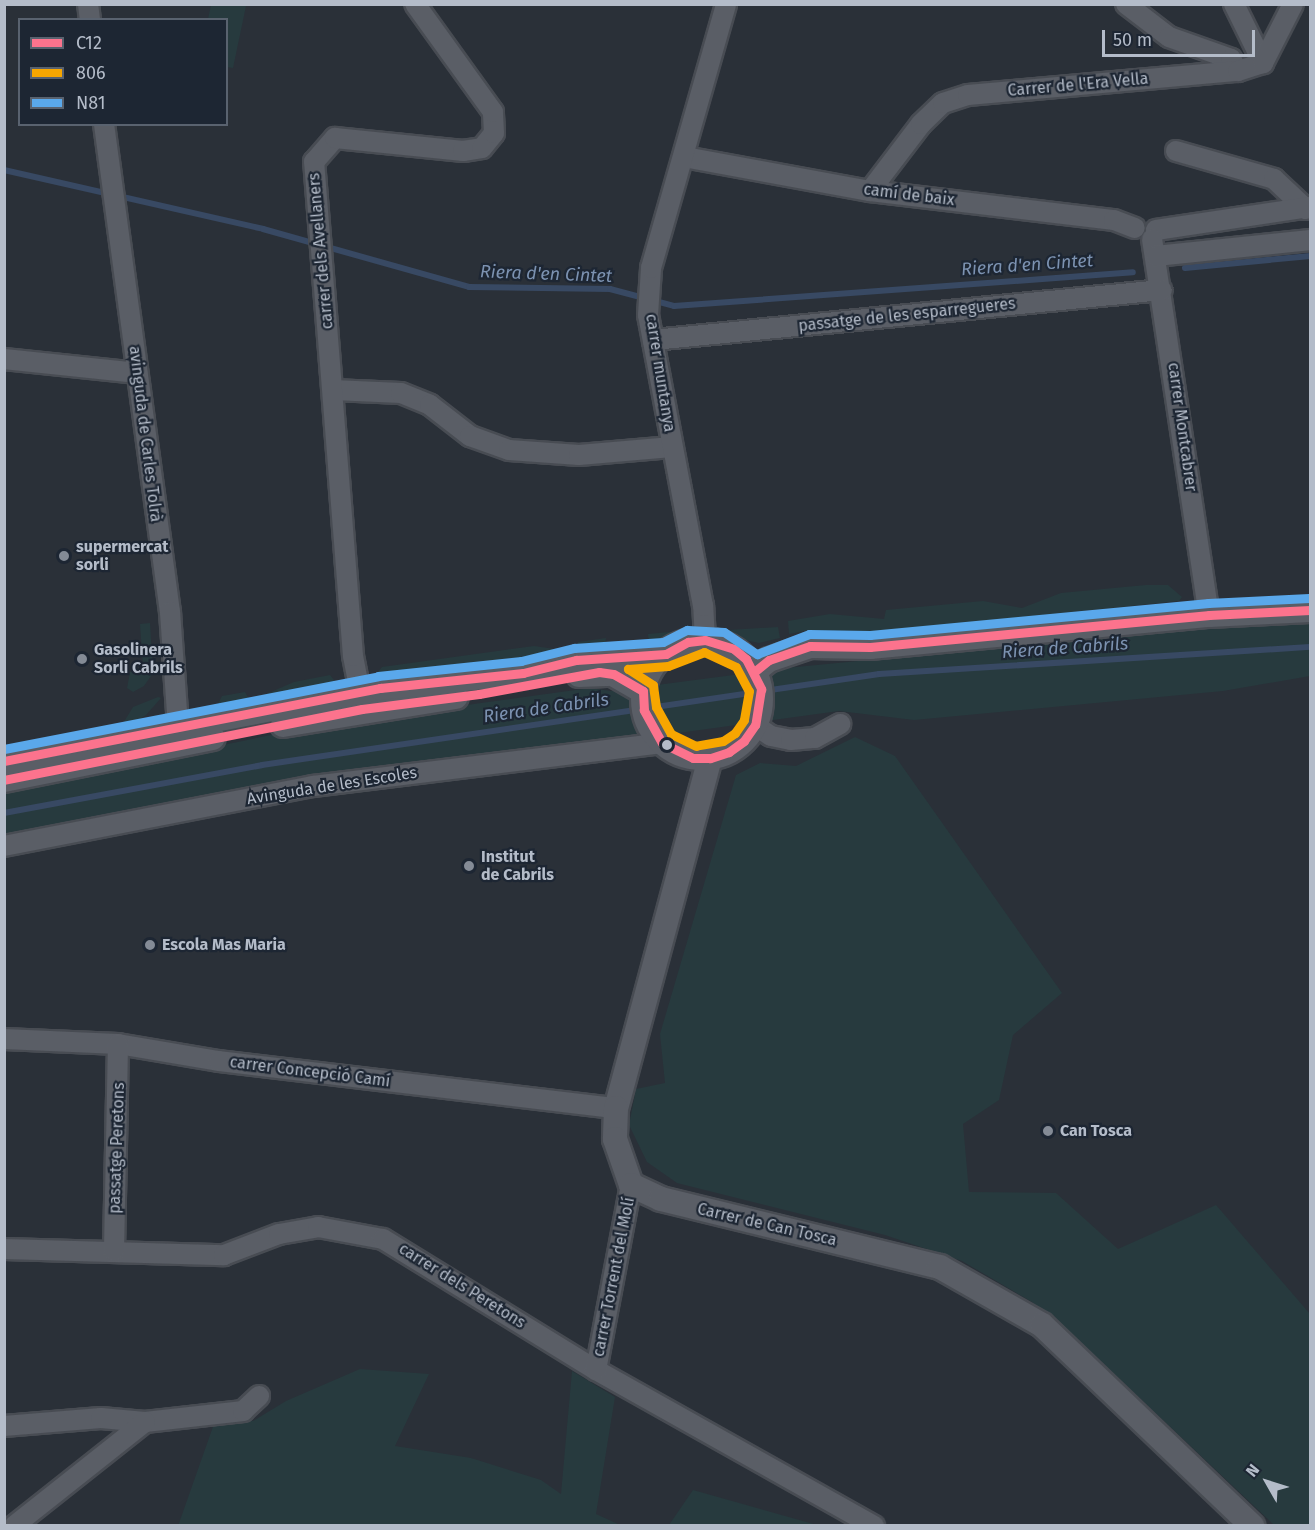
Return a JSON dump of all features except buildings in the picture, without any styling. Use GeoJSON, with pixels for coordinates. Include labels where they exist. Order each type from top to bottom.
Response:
{"type":"FeatureCollection","features":[{"type":"Feature","properties":{"kind":"street","name":"carrer dels Avellaners"},"geometry":{"type":"LineString","coordinates":[[360,692],[353,656],[314,162],[335,138],[463,151],[482,148],[494,133],[493,112],[415,4]]}},
{"type":"Feature","properties":{"kind":"street","name":"carrer muntanya"},"geometry":{"type":"LineString","coordinates":[[705,640],[703,606],[648,315],[651,268],[726,4]]}},
{"type":"Feature","properties":{"kind":"street"},"geometry":{"type":"LineString","coordinates":[[1126,4],[1169,38],[1231,59],[1238,71]]}},
{"type":"Feature","properties":{"kind":"street"},"geometry":{"type":"LineString","coordinates":[[1234,4],[1263,63]]}},
{"type":"Feature","properties":{"kind":"street"},"geometry":{"type":"LineString","coordinates":[[1263,63],[1293,4]]}},
{"type":"Feature","properties":{"kind":"street","name":"Carrer de l'Era Vella"},"geometry":{"type":"LineString","coordinates":[[870,191],[921,124],[943,103],[968,95],[1238,71],[1263,63]]}},
{"type":"Feature","properties":{"kind":"street","name":"avinguda de Carles Tolrà"},"geometry":{"type":"LineString","coordinates":[[104,126],[170,612],[179,736]]}},
{"type":"Feature","properties":{"kind":"street"},"geometry":{"type":"LineString","coordinates":[[1176,151],[1274,179],[1308,208]]}},
{"type":"Feature","properties":{"kind":"street","name":"camí de baix"},"geometry":{"type":"LineString","coordinates":[[684,157],[870,191],[1114,220],[1135,228],[1138,239],[1155,242]]}},
{"type":"Feature","properties":{"kind":"street"},"geometry":{"type":"LineString","coordinates":[[1155,242],[1308,208]]}},
{"type":"Feature","properties":{"kind":"street"},"geometry":{"type":"LineString","coordinates":[[1155,242],[1311,240]]}},
{"type":"Feature","properties":{"kind":"street","name":"carrer Montcabrer"},"geometry":{"type":"LineString","coordinates":[[1155,242],[1209,615]]}},
{"type":"Feature","properties":{"kind":"street","name":"passatge de les esparregueres"},"geometry":{"type":"LineString","coordinates":[[652,340],[1162,290]]}},
{"type":"Feature","properties":{"kind":"street"},"geometry":{"type":"LineString","coordinates":[[4,359],[137,373]]}},
{"type":"Feature","properties":{"kind":"street"},"geometry":{"type":"LineString","coordinates":[[333,390],[401,393],[430,405],[470,436],[509,450],[579,455],[672,447]]}},
{"type":"Feature","properties":{"kind":"street"},"geometry":{"type":"LineString","coordinates":[[754,672],[770,660],[810,646],[870,647],[1209,615],[1311,610]]}},
{"type":"Feature","properties":{"kind":"street"},"geometry":{"type":"LineString","coordinates":[[705,640],[734,649],[754,672],[761,707],[755,725],[737,747],[710,758],[693,758],[662,743],[644,710],[644,691],[649,674],[666,654],[688,642],[705,640]]}},
{"type":"Feature","properties":{"kind":"street"},"geometry":{"type":"LineString","coordinates":[[4,780],[360,692],[523,674],[576,660],[666,654]]}},
{"type":"Feature","properties":{"kind":"street"},"geometry":{"type":"LineString","coordinates":[[4,761],[478,694],[587,673],[613,674],[644,691]]}},
{"type":"Feature","properties":{"kind":"street"},"geometry":{"type":"LineString","coordinates":[[755,725],[771,736],[791,740],[815,738],[840,724]]}},
{"type":"Feature","properties":{"kind":"street","name":"Avinguda de les Escoles"},"geometry":{"type":"LineString","coordinates":[[4,846],[313,786],[662,743]]}},
{"type":"Feature","properties":{"kind":"street"},"geometry":{"type":"LineString","coordinates":[[631,1185],[615,1139],[616,1108],[710,758]]}},
{"type":"Feature","properties":{"kind":"street","name":"carrer Concepció Camí"},"geometry":{"type":"LineString","coordinates":[[4,1039],[118,1044],[219,1061],[616,1108]]}},
{"type":"Feature","properties":{"kind":"street","name":"passatge Peretons"},"geometry":{"type":"LineString","coordinates":[[114,1251],[118,1044]]}},
{"type":"Feature","properties":{"kind":"street","name":"carrer Torrent del Molí"},"geometry":{"type":"LineString","coordinates":[[596,1370],[631,1185]]}},
{"type":"Feature","properties":{"kind":"street","name":"Carrer de Can Tosca"},"geometry":{"type":"LineString","coordinates":[[631,1185],[661,1199],[940,1267],[1042,1325],[1252,1526]]}},
{"type":"Feature","properties":{"kind":"street","name":"carrer dels Peretons"},"geometry":{"type":"LineString","coordinates":[[4,1249],[224,1255],[279,1234],[318,1227],[353,1231],[404,1249],[596,1370],[874,1526]]}},
{"type":"Feature","properties":{"kind":"street"},"geometry":{"type":"LineString","coordinates":[[4,1426],[101,1418],[145,1422],[243,1411],[259,1396]]}},
{"type":"Feature","properties":{"kind":"street"},"geometry":{"type":"LineString","coordinates":[[14,1526],[145,1422]]}},
{"type":"Feature","properties":{"kind":"green space"},"geometry":{"type":"Polygon","coordinates":[[[211,5],[246,6],[233,68],[228,67],[228,18],[208,18],[211,5]]]}},
{"type":"Feature","properties":{"kind":"green space"},"geometry":{"type":"Polygon","coordinates":[[[1168,585],[1182,597],[1179,601],[848,635],[810,630],[789,634],[788,621],[830,614],[884,619],[886,610],[983,601],[1022,608],[1061,593],[1168,585]]]}},
{"type":"Feature","properties":{"kind":"green space"},"geometry":{"type":"Polygon","coordinates":[[[1310,621],[1310,676],[1223,691],[914,720],[839,711],[311,783],[5,835],[5,790],[315,726],[590,688],[611,691],[786,668],[1219,626],[1310,621]]]}},
{"type":"Feature","properties":{"kind":"green space"},"geometry":{"type":"Polygon","coordinates":[[[150,623],[153,673],[144,686],[133,692],[127,688],[130,672],[143,666],[140,624],[150,623]]]}},
{"type":"Feature","properties":{"kind":"green space"},"geometry":{"type":"Polygon","coordinates":[[[778,627],[780,638],[759,643],[735,638],[728,630],[778,627]]]}},
{"type":"Feature","properties":{"kind":"green space"},"geometry":{"type":"Polygon","coordinates":[[[680,631],[676,635],[649,645],[648,634],[680,631]]]}},
{"type":"Feature","properties":{"kind":"green space"},"geometry":{"type":"Polygon","coordinates":[[[606,638],[604,650],[378,682],[376,674],[382,667],[534,646],[576,652],[578,642],[606,638]]]}},
{"type":"Feature","properties":{"kind":"green space"},"geometry":{"type":"Polygon","coordinates":[[[330,675],[338,685],[219,712],[217,706],[222,696],[245,692],[250,701],[294,682],[330,675]]]}},
{"type":"Feature","properties":{"kind":"green space"},"geometry":{"type":"Polygon","coordinates":[[[158,697],[161,698],[146,715],[123,731],[5,756],[5,746],[122,725],[133,707],[158,697]]]}},
{"type":"Feature","properties":{"kind":"green space"},"geometry":{"type":"Polygon","coordinates":[[[855,737],[895,756],[1062,993],[1013,1035],[999,1100],[963,1124],[969,1192],[1056,1193],[1118,1249],[1216,1205],[1310,1314],[1310,1525],[1274,1525],[1076,1338],[1032,1302],[962,1261],[885,1235],[677,1183],[647,1162],[629,1125],[636,1089],[665,1083],[660,1034],[736,775],[760,763],[796,766],[855,737]]]}},
{"type":"Feature","properties":{"kind":"green space"},"geometry":{"type":"Polygon","coordinates":[[[360,1369],[429,1374],[395,1446],[471,1458],[541,1480],[561,1494],[572,1371],[615,1397],[596,1514],[620,1525],[178,1526],[215,1421],[253,1421],[286,1401],[360,1369]]]}},
{"type":"Feature","properties":{"kind":"green space"},"geometry":{"type":"Polygon","coordinates":[[[693,1490],[817,1525],[669,1525],[693,1490]]]}},
{"type":"Feature","properties":{"kind":"waterway","name":"Riera d'en Cintet"},"geometry":{"type":"LineString","coordinates":[[4,170],[263,229],[469,287],[610,289],[674,306],[1133,272]]}},
{"type":"Feature","properties":{"kind":"waterway","name":"Riera d'en Cintet"},"geometry":{"type":"LineString","coordinates":[[1185,268],[1310,256]]}},
{"type":"Feature","properties":{"kind":"waterway","name":"Riera de Cabrils"},"geometry":{"type":"LineString","coordinates":[[4,813],[262,765],[879,674],[1310,647]]}},
{"type":"Feature","properties":{"kind":"transit line","name":"N81"},"geometry":{"type":"LineString","coordinates":[[4,749],[378,676],[521,661],[574,648],[663,642],[687,630],[724,632],[757,654],[809,634],[870,635],[1208,603],[1309,598]]}},
{"type":"Feature","properties":{"kind":"transit line","name":"C12"},"geometry":{"type":"LineString","coordinates":[[754,672],[769,660],[810,646],[870,647],[1209,615],[1310,610]]}},
{"type":"Feature","properties":{"kind":"transit line","name":"C12"},"geometry":{"type":"LineString","coordinates":[[4,761],[380,688],[523,673],[576,660],[666,654],[688,642],[705,640],[734,649],[746,659],[761,689],[755,725],[744,741],[729,752],[710,758],[693,758],[662,743],[644,710],[643,691],[613,674],[599,672],[479,694],[362,709],[4,780]]}},
{"type":"Feature","properties":{"kind":"transit line","name":"806"},"geometry":{"type":"LineString","coordinates":[[704,652],[736,667],[749,691],[744,720],[735,733],[723,741],[696,746],[671,734],[656,707],[653,685],[628,669],[668,666],[704,652]]}},
{"type":"Feature","properties":{"kind":"place","name":"supermercat sorli"},"geometry":{"type":"Point","coordinates":[64,556]}},
{"type":"Feature","properties":{"kind":"place","name":"Gasolinera Sorli Cabrils"},"geometry":{"type":"Point","coordinates":[82,659]}},
{"type":"Feature","properties":{"kind":"place","name":"Institut de Cabrils"},"geometry":{"type":"Point","coordinates":[469,866]}},
{"type":"Feature","properties":{"kind":"place","name":"Escola Mas Maria"},"geometry":{"type":"Point","coordinates":[150,945]}},
{"type":"Feature","properties":{"kind":"place","name":"Can Tosca"},"geometry":{"type":"Point","coordinates":[1048,1131]}}]}
